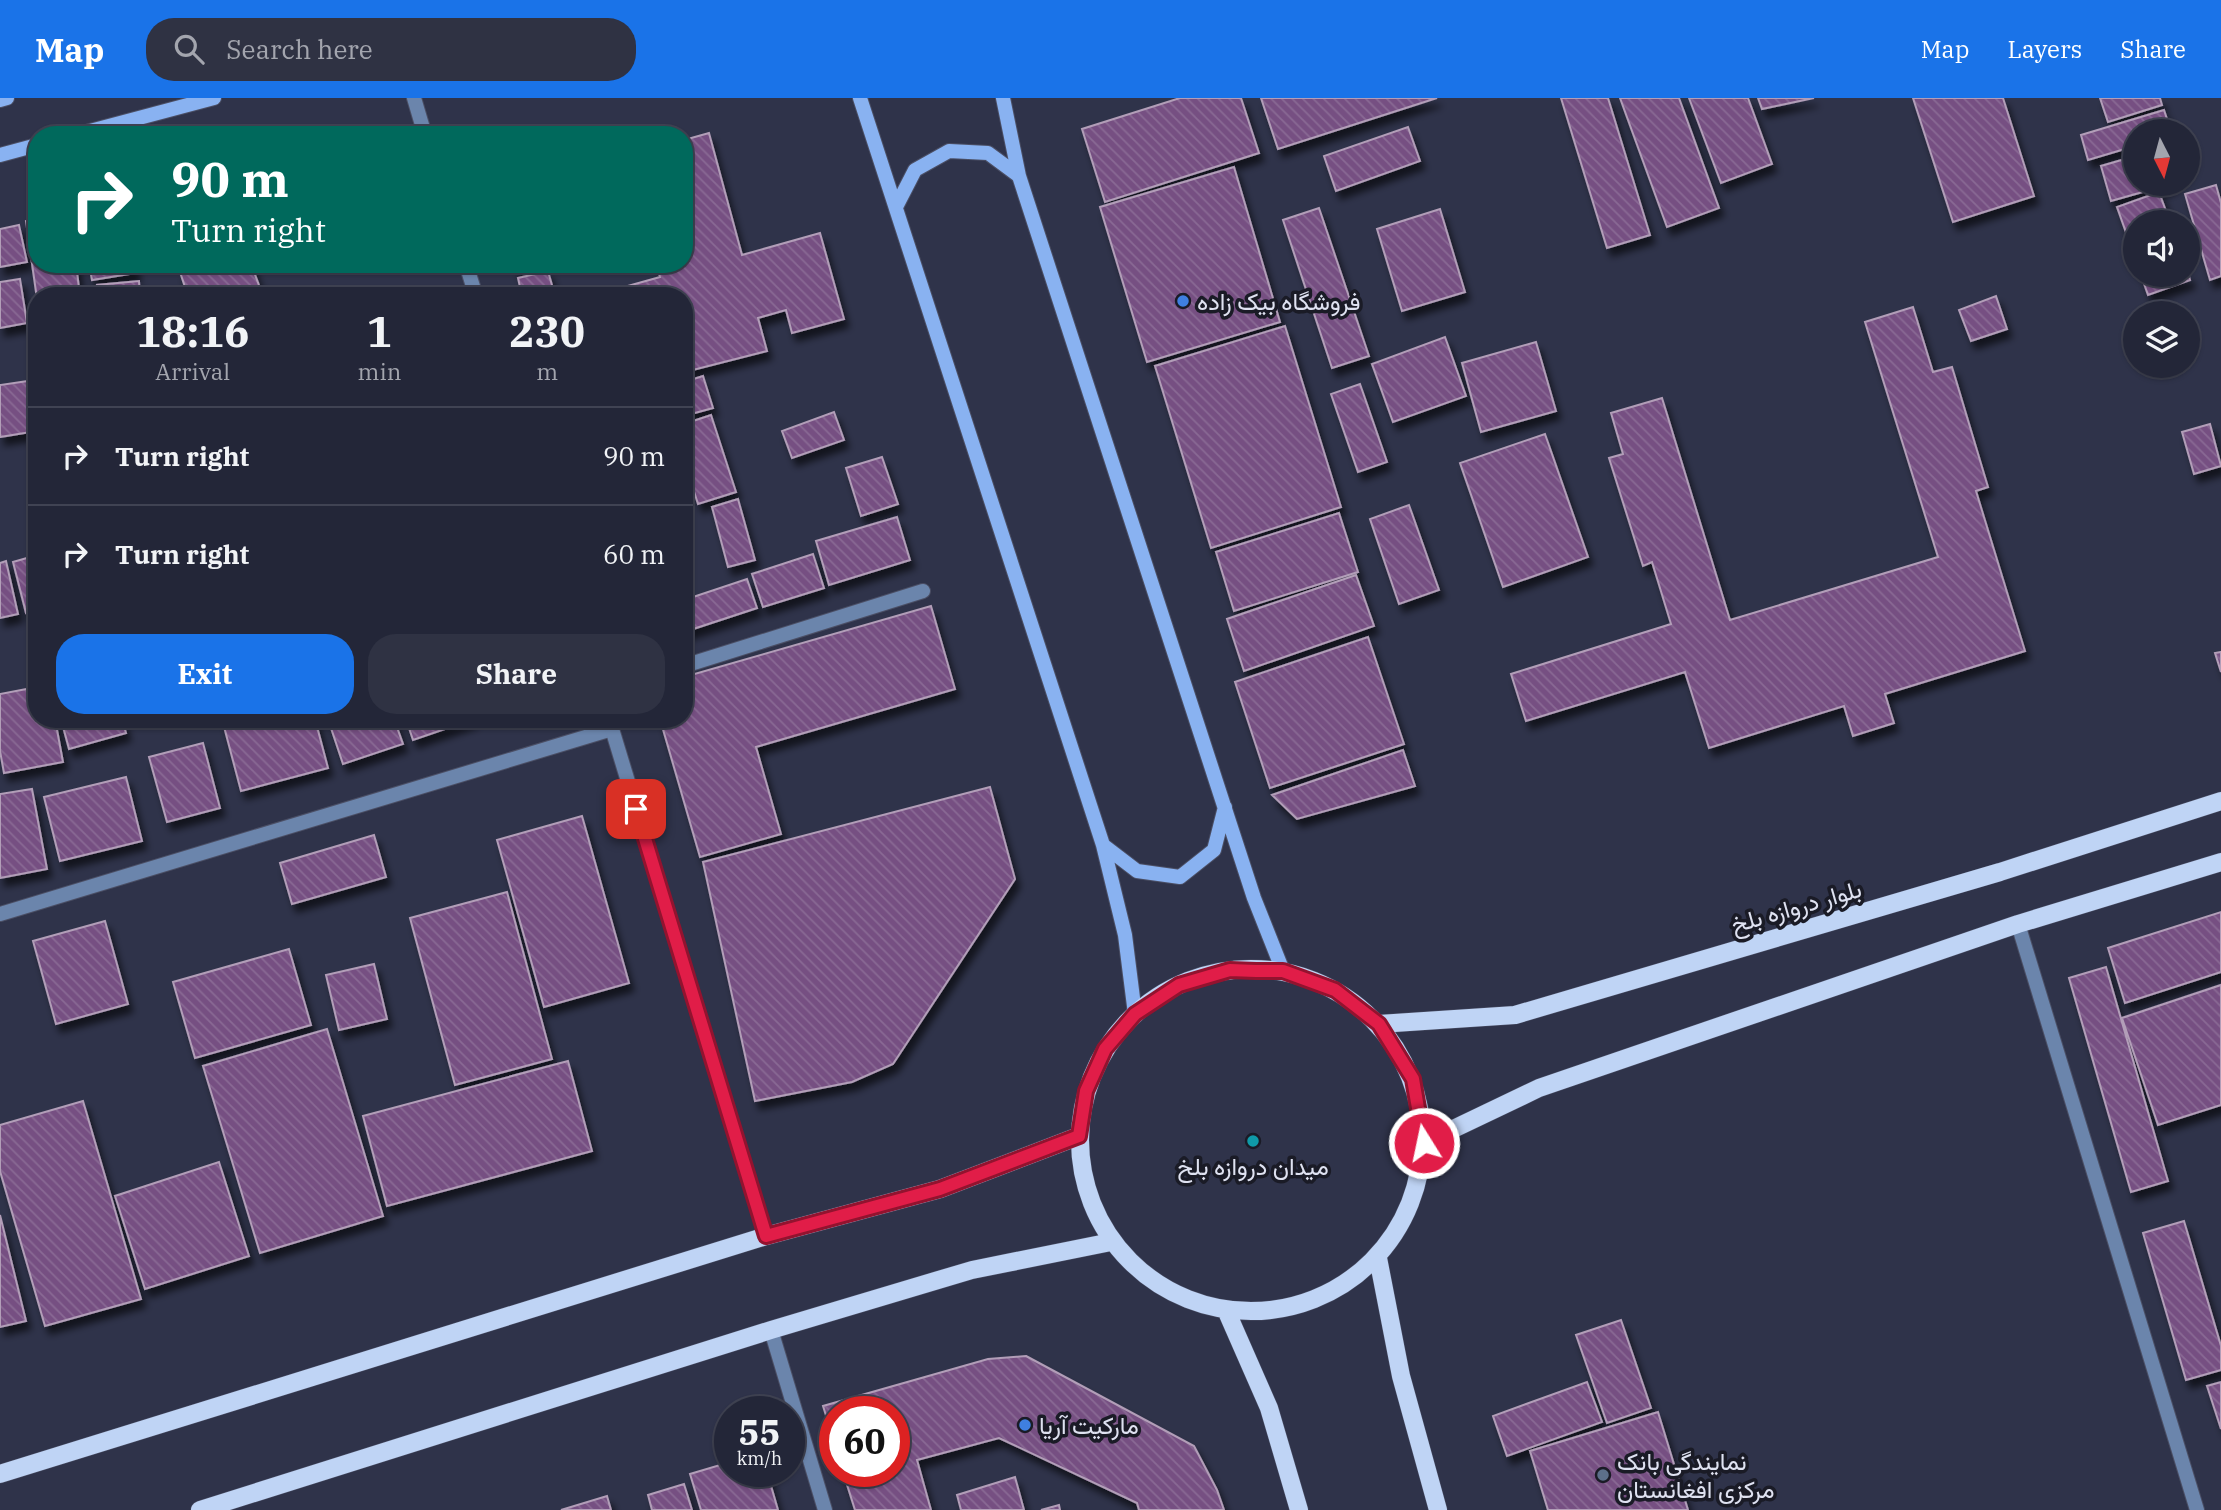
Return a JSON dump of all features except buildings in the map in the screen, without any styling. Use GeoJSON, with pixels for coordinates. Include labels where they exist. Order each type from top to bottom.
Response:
{"type":"FeatureCollection","features":[{"type":"Feature","properties":{"kind":"main road","name":"بلوار دروازه بلخ"},"geometry":{"type":"LineString","coordinates":[[1379,1024],[1515,1015],[2000,872],[2221,801]]}},
{"type":"Feature","properties":{"kind":"main road"},"geometry":{"type":"LineString","coordinates":[[1424,1143],[1539,1088],[2018,924],[2221,862]]}},
{"type":"Feature","properties":{"kind":"main road"},"geometry":{"type":"LineString","coordinates":[[1230,970],[1283,971],[1335,990],[1379,1024],[1413,1079],[1424,1143],[1419,1185],[1403,1224],[1378,1258],[1308,1303],[1226,1310],[1162,1287],[1111,1242],[1086,1191],[1079,1136],[1086,1091],[1105,1049],[1135,1014],[1179,985],[1204,977],[1230,970]]}},
{"type":"Feature","properties":{"kind":"main road"},"geometry":{"type":"LineString","coordinates":[[0,1474],[766,1236],[940,1189],[1079,1136]]}},
{"type":"Feature","properties":{"kind":"main road"},"geometry":{"type":"LineString","coordinates":[[200,1510],[972,1269],[1111,1242]]}},
{"type":"Feature","properties":{"kind":"main road"},"geometry":{"type":"LineString","coordinates":[[1378,1258],[1401,1376],[1438,1510]]}},
{"type":"Feature","properties":{"kind":"main road"},"geometry":{"type":"LineString","coordinates":[[1226,1310],[1269,1408],[1299,1510]]}},
{"type":"Feature","properties":{"kind":"street"},"geometry":{"type":"LineString","coordinates":[[0,100],[7,98]]}},
{"type":"Feature","properties":{"kind":"street"},"geometry":{"type":"LineString","coordinates":[[109,126],[214,98]]}},
{"type":"Feature","properties":{"kind":"street"},"geometry":{"type":"LineString","coordinates":[[414,98],[422,126]]}},
{"type":"Feature","properties":{"kind":"street"},"geometry":{"type":"LineString","coordinates":[[860,98],[1103,845],[1125,935],[1135,1014]]}},
{"type":"Feature","properties":{"kind":"street"},"geometry":{"type":"LineString","coordinates":[[1003,98],[1019,176],[1254,898],[1283,971]]}},
{"type":"Feature","properties":{"kind":"street"},"geometry":{"type":"LineString","coordinates":[[0,155],[28,147]]}},
{"type":"Feature","properties":{"kind":"street"},"geometry":{"type":"LineString","coordinates":[[897,205],[915,170],[949,151],[988,153],[1019,176]]}},
{"type":"Feature","properties":{"kind":"street"},"geometry":{"type":"LineString","coordinates":[[693,663],[923,591]]}},
{"type":"Feature","properties":{"kind":"street"},"geometry":{"type":"LineString","coordinates":[[0,914],[598,728]]}},
{"type":"Feature","properties":{"kind":"street"},"geometry":{"type":"LineString","coordinates":[[612,728],[766,1236]]}},
{"type":"Feature","properties":{"kind":"street"},"geometry":{"type":"LineString","coordinates":[[1103,845],[1137,871],[1180,877],[1214,849],[1225,807]]}},
{"type":"Feature","properties":{"kind":"street"},"geometry":{"type":"LineString","coordinates":[[2018,924],[2197,1510]]}},
{"type":"Feature","properties":{"kind":"street"},"geometry":{"type":"LineString","coordinates":[[771,1330],[825,1510]]}},
{"type":"Feature","properties":{"kind":"place","name":"فروشگاه بیک زاده"},"geometry":{"type":"Point","coordinates":[1183,301]}},
{"type":"Feature","properties":{"kind":"place","name":"میدان دروازه بلخ"},"geometry":{"type":"Point","coordinates":[1253,1141]}},
{"type":"Feature","properties":{"kind":"place","name":"مارکیت آریا"},"geometry":{"type":"Point","coordinates":[1025,1425]}},
{"type":"Feature","properties":{"kind":"place","name":"نمایندگی بانک مرکزی افغانستان"},"geometry":{"type":"Point","coordinates":[1603,1475]}},
{"type":"Feature","properties":{"kind":"route"},"geometry":{"type":"LineString","coordinates":[[636,809],[766,1236],[940,1189],[1079,1136],[1086,1091],[1105,1049],[1135,1014],[1179,985],[1230,970],[1283,971],[1335,990],[1379,1024],[1413,1079],[1424,1143]]}}]}
